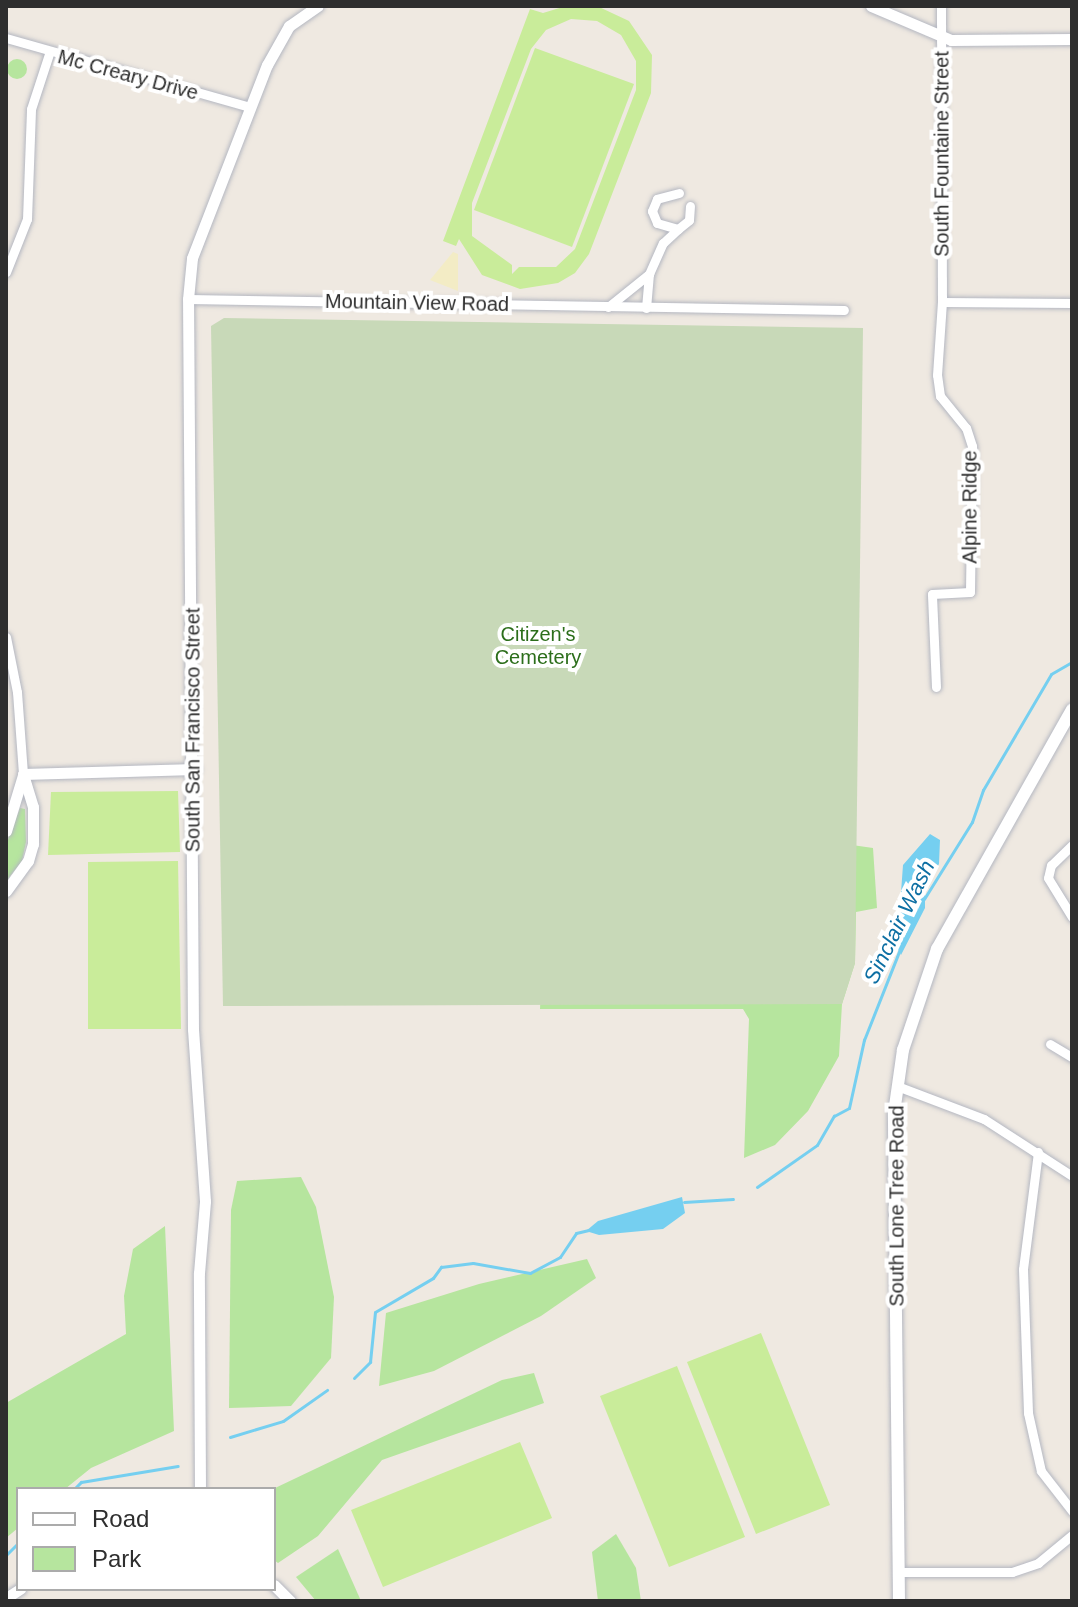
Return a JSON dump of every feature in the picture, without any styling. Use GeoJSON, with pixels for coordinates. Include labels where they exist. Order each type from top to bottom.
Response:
{"type":"FeatureCollection","features":[{"type":"Feature","properties":{"kind":"main road","name":"South Lone Tree Road"},"geometry":{"type":"LineString","coordinates":[[899,1601],[897,1086],[914,1009],[937,949],[1072,709]]}},
{"type":"Feature","properties":{"kind":"street","name":"South San Francisco Street"},"geometry":{"type":"LineString","coordinates":[[200,1487],[199,1273],[205,1201],[193,1029],[195,769],[188,299],[192,258],[250,107],[289,26],[318,6]]}},
{"type":"Feature","properties":{"kind":"street"},"geometry":{"type":"LineString","coordinates":[[871,6],[942,38],[1072,39]]}},
{"type":"Feature","properties":{"kind":"street","name":"South Fountaine Street"},"geometry":{"type":"LineString","coordinates":[[941,6],[942,302]]}},
{"type":"Feature","properties":{"kind":"street","name":"Mc Creary Drive"},"geometry":{"type":"LineString","coordinates":[[6,38],[49,54],[250,107]]}},
{"type":"Feature","properties":{"kind":"street"},"geometry":{"type":"LineString","coordinates":[[6,272],[27,219],[31,109],[49,54]]}},
{"type":"Feature","properties":{"kind":"street"},"geometry":{"type":"LineString","coordinates":[[663,243],[652,211],[657,199],[679,193]]}},
{"type":"Feature","properties":{"kind":"street"},"geometry":{"type":"LineString","coordinates":[[646,308],[649,274],[663,243],[689,220],[690,206]]}},
{"type":"Feature","properties":{"kind":"street"},"geometry":{"type":"LineString","coordinates":[[657,223],[678,229]]}},
{"type":"Feature","properties":{"kind":"street"},"geometry":{"type":"LineString","coordinates":[[608,307],[649,274]]}},
{"type":"Feature","properties":{"kind":"street","name":"Mountain View Road"},"geometry":{"type":"LineString","coordinates":[[188,299],[844,310]]}},
{"type":"Feature","properties":{"kind":"street"},"geometry":{"type":"LineString","coordinates":[[942,302],[1072,303]]}},
{"type":"Feature","properties":{"kind":"street","name":"Alpine Ridge"},"geometry":{"type":"LineString","coordinates":[[936,687],[932,594],[970,592],[972,446],[966,428],[940,396],[937,375],[942,302]]}},
{"type":"Feature","properties":{"kind":"street"},"geometry":{"type":"LineString","coordinates":[[6,637],[19,706],[23,774],[33,807],[33,844],[28,861],[6,891]]}},
{"type":"Feature","properties":{"kind":"street"},"geometry":{"type":"LineString","coordinates":[[23,774],[195,769]]}},
{"type":"Feature","properties":{"kind":"street"},"geometry":{"type":"LineString","coordinates":[[6,831],[23,774]]}},
{"type":"Feature","properties":{"kind":"street"},"geometry":{"type":"LineString","coordinates":[[1072,845],[1051,865],[1048,878],[1072,917]]}},
{"type":"Feature","properties":{"kind":"street"},"geometry":{"type":"LineString","coordinates":[[1050,1044],[1072,1057]]}},
{"type":"Feature","properties":{"kind":"street"},"geometry":{"type":"LineString","coordinates":[[897,1086],[955,1104],[1038,1152],[1072,1176]]}},
{"type":"Feature","properties":{"kind":"street"},"geometry":{"type":"LineString","coordinates":[[1038,1152],[1023,1269],[1028,1413],[1041,1471],[1072,1511]]}},
{"type":"Feature","properties":{"kind":"street"},"geometry":{"type":"LineString","coordinates":[[899,1572],[1012,1572],[1038,1563],[1072,1535]]}},
{"type":"Feature","properties":{"kind":"green space"},"geometry":{"type":"Polygon","coordinates":[[[566,6],[597,6],[629,21],[652,55],[651,93],[589,254],[575,273],[558,283],[520,289],[482,275],[459,239],[456,246],[443,241],[530,9],[543,13],[566,6]],[[571,19],[546,30],[531,49],[472,203],[472,236],[512,265],[512,274],[519,267],[556,267],[575,249],[636,90],[636,61],[621,35],[597,21],[571,19]]]}},
{"type":"Feature","properties":{"kind":"green space"},"geometry":{"type":"Polygon","coordinates":[[[535,48],[634,84],[572,247],[474,210],[535,48]]]}},
{"type":"Feature","properties":{"kind":"green space"},"geometry":{"type":"Polygon","coordinates":[[[17,59],[24,62],[27,69],[24,76],[17,79],[10,76],[7,69],[10,62],[17,59]]]}},
{"type":"Feature","properties":{"kind":"green space","name":"Citizen's Cemetery"},"geometry":{"type":"Polygon","coordinates":[[[224,318],[863,328],[855,963],[842,1004],[223,1006],[211,326],[224,318]]]}},
{"type":"Feature","properties":{"kind":"green space"},"geometry":{"type":"Polygon","coordinates":[[[178,791],[180,852],[48,855],[51,792],[178,791]]]}},
{"type":"Feature","properties":{"kind":"green space"},"geometry":{"type":"Polygon","coordinates":[[[20,808],[25,809],[26,842],[22,861],[6,881],[6,845],[20,808]]]}},
{"type":"Feature","properties":{"kind":"green space"},"geometry":{"type":"Polygon","coordinates":[[[817,840],[873,848],[877,908],[856,912],[855,963],[842,1004],[839,1056],[808,1111],[775,1145],[744,1158],[749,1019],[743,1009],[540,1009],[544,932],[817,840]]]}},
{"type":"Feature","properties":{"kind":"green space"},"geometry":{"type":"Polygon","coordinates":[[[178,861],[181,1029],[88,1029],[88,862],[178,861]]]}},
{"type":"Feature","properties":{"kind":"green space"},"geometry":{"type":"Polygon","coordinates":[[[301,1177],[316,1207],[334,1297],[331,1358],[291,1406],[229,1408],[231,1210],[237,1181],[301,1177]]]}},
{"type":"Feature","properties":{"kind":"green space"},"geometry":{"type":"Polygon","coordinates":[[[165,1226],[174,1431],[91,1468],[67,1487],[16,1487],[16,1530],[6,1538],[6,1403],[126,1334],[124,1296],[133,1249],[165,1226]]]}},
{"type":"Feature","properties":{"kind":"green space"},"geometry":{"type":"Polygon","coordinates":[[[587,1259],[596,1278],[541,1316],[434,1371],[379,1386],[386,1313],[479,1284],[587,1259]]]}},
{"type":"Feature","properties":{"kind":"green space"},"geometry":{"type":"Polygon","coordinates":[[[761,1333],[830,1505],[756,1534],[687,1362],[761,1333]]]}},
{"type":"Feature","properties":{"kind":"green space"},"geometry":{"type":"Polygon","coordinates":[[[677,1366],[745,1537],[669,1567],[600,1396],[677,1366]]]}},
{"type":"Feature","properties":{"kind":"green space"},"geometry":{"type":"Polygon","coordinates":[[[534,1373],[544,1403],[382,1460],[318,1536],[276,1562],[276,1488],[502,1380],[534,1373]]]}},
{"type":"Feature","properties":{"kind":"green space"},"geometry":{"type":"Polygon","coordinates":[[[520,1442],[552,1518],[383,1587],[351,1510],[520,1442]]]}},
{"type":"Feature","properties":{"kind":"green space"},"geometry":{"type":"Polygon","coordinates":[[[616,1534],[636,1568],[641,1601],[598,1601],[592,1552],[616,1534]]]}},
{"type":"Feature","properties":{"kind":"green space"},"geometry":{"type":"Polygon","coordinates":[[[338,1549],[361,1601],[316,1601],[296,1577],[338,1549]]]}},
{"type":"Feature","properties":{"kind":"sand"},"geometry":{"type":"Polygon","coordinates":[[[453,252],[458,254],[458,291],[430,280],[453,252]]]}},
{"type":"Feature","properties":{"kind":"water"},"geometry":{"type":"Polygon","coordinates":[[[930,834],[940,840],[939,864],[925,884],[925,908],[901,955],[897,947],[903,865],[930,834]]]}},
{"type":"Feature","properties":{"kind":"water"},"geometry":{"type":"Polygon","coordinates":[[[682,1197],[685,1213],[663,1229],[599,1235],[586,1231],[598,1221],[682,1197]]]}},
{"type":"Feature","properties":{"kind":"waterway","name":"Sinclair Wash"},"geometry":{"type":"LineString","coordinates":[[924,899],[972,822],[983,790],[1051,674],[1072,662]]}},
{"type":"Feature","properties":{"kind":"waterway","name":"Sinclair Wash"},"geometry":{"type":"LineString","coordinates":[[757,1187],[817,1145],[834,1116],[849,1108],[864,1040],[900,949]]}},
{"type":"Feature","properties":{"kind":"waterway","name":"Sinclair Wash"},"geometry":{"type":"LineString","coordinates":[[684,1202],[733,1199]]}},
{"type":"Feature","properties":{"kind":"waterway","name":"Sinclair Wash"},"geometry":{"type":"LineString","coordinates":[[354,1378],[370,1362],[375,1312],[433,1278],[441,1267],[473,1263],[530,1273],[560,1257],[576,1233],[589,1230]]}},
{"type":"Feature","properties":{"kind":"waterway","name":"Sinclair Wash"},"geometry":{"type":"LineString","coordinates":[[230,1437],[283,1421],[327,1390]]}},
{"type":"Feature","properties":{"kind":"waterway","name":"Sinclair Wash"},"geometry":{"type":"LineString","coordinates":[[76,1487],[81,1482],[178,1466]]}},
{"type":"Feature","properties":{"kind":"waterway","name":"Sinclair Wash"},"geometry":{"type":"LineString","coordinates":[[6,1555],[16,1545]]}}]}
